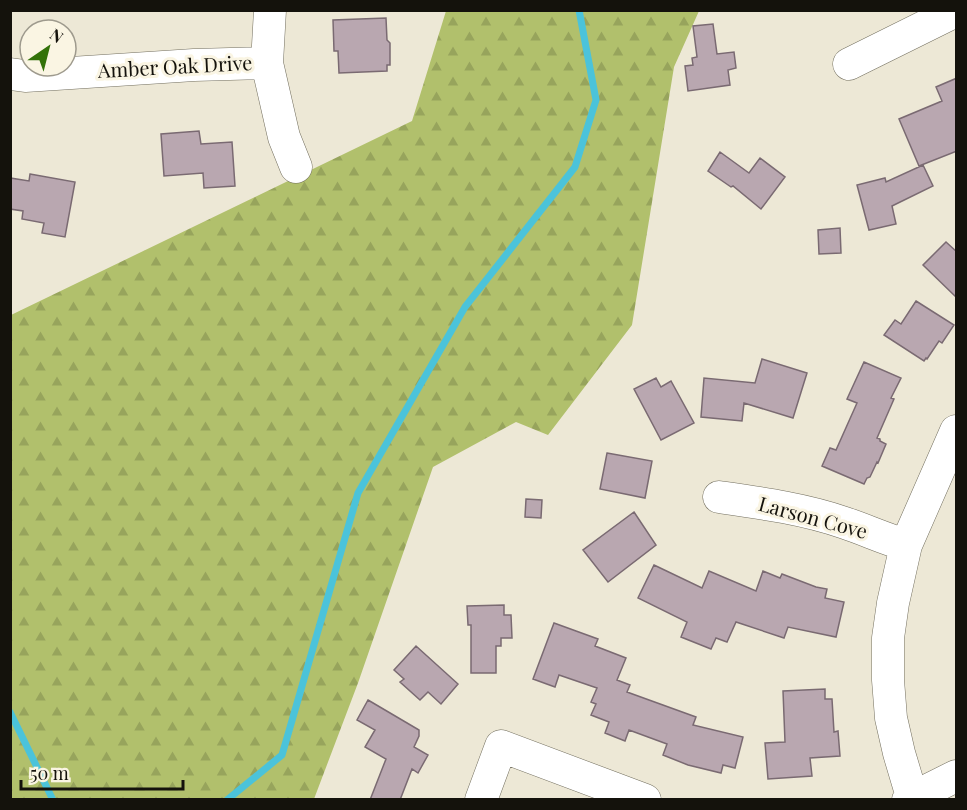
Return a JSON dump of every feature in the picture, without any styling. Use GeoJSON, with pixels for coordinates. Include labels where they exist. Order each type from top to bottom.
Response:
{"type":"FeatureCollection","features":[{"type":"Feature","properties":{"kind":"street"},"geometry":{"type":"LineString","coordinates":[[270,10],[267,63],[284,137],[296,168]]}},
{"type":"Feature","properties":{"kind":"street"},"geometry":{"type":"LineString","coordinates":[[849,64],[957,11]]}},
{"type":"Feature","properties":{"kind":"street","name":"Amber Oak Drive"},"geometry":{"type":"LineString","coordinates":[[10,74],[25,76],[194,65],[267,63]]}},
{"type":"Feature","properties":{"kind":"street"},"geometry":{"type":"LineString","coordinates":[[957,431],[906,545],[888,638],[891,718],[911,799],[957,776]]}},
{"type":"Feature","properties":{"kind":"street","name":"Larson Cove"},"geometry":{"type":"LineString","coordinates":[[719,496],[779,506],[845,522],[906,545]]}},
{"type":"Feature","properties":{"kind":"street"},"geometry":{"type":"LineString","coordinates":[[481,800],[501,746],[645,800]]}},
{"type":"Feature","properties":{"kind":"green space"},"geometry":{"type":"Polygon","coordinates":[[[446,11],[699,11],[674,67],[632,325],[548,435],[516,422],[433,467],[358,683],[314,799],[11,800],[11,315],[412,121],[446,11]]]}},
{"type":"Feature","properties":{"kind":"building"},"geometry":{"type":"Polygon","coordinates":[[[386,18],[387,40],[390,43],[390,65],[387,65],[387,71],[339,73],[338,51],[334,51],[333,20],[386,18]]]}},
{"type":"Feature","properties":{"kind":"building"},"geometry":{"type":"Polygon","coordinates":[[[713,24],[717,54],[734,52],[736,68],[728,70],[730,85],[688,91],[685,66],[693,65],[692,58],[697,57],[693,26],[713,24]]]}},
{"type":"Feature","properties":{"kind":"building"},"geometry":{"type":"Polygon","coordinates":[[[957,78],[957,151],[919,166],[899,119],[942,101],[936,87],[957,78]]]}},
{"type":"Feature","properties":{"kind":"building"},"geometry":{"type":"Polygon","coordinates":[[[199,131],[201,144],[232,142],[235,186],[204,188],[203,173],[164,176],[161,134],[199,131]]]}},
{"type":"Feature","properties":{"kind":"building"},"geometry":{"type":"Polygon","coordinates":[[[720,152],[749,173],[760,158],[785,177],[761,209],[733,186],[731,187],[708,171],[720,152]]]}},
{"type":"Feature","properties":{"kind":"building"},"geometry":{"type":"Polygon","coordinates":[[[923,165],[933,186],[892,206],[896,224],[869,230],[857,185],[885,178],[886,182],[923,165]]]}},
{"type":"Feature","properties":{"kind":"building"},"geometry":{"type":"Polygon","coordinates":[[[30,174],[75,182],[65,237],[42,233],[44,223],[22,219],[23,211],[10,209],[10,178],[29,181],[30,174]]]}},
{"type":"Feature","properties":{"kind":"building"},"geometry":{"type":"Polygon","coordinates":[[[840,228],[841,253],[819,254],[818,230],[840,228]]]}},
{"type":"Feature","properties":{"kind":"building"},"geometry":{"type":"Polygon","coordinates":[[[946,242],[957,252],[957,298],[923,265],[946,242]]]}},
{"type":"Feature","properties":{"kind":"building"},"geometry":{"type":"Polygon","coordinates":[[[916,301],[954,325],[942,343],[939,341],[924,361],[884,335],[895,320],[901,324],[916,301]]]}},
{"type":"Feature","properties":{"kind":"building"},"geometry":{"type":"Polygon","coordinates":[[[762,359],[807,373],[793,418],[744,403],[742,421],[701,417],[704,378],[755,383],[762,359]]]}},
{"type":"Feature","properties":{"kind":"building"},"geometry":{"type":"Polygon","coordinates":[[[864,362],[901,378],[891,398],[894,399],[877,438],[886,444],[878,463],[864,484],[822,466],[830,448],[836,450],[857,403],[847,399],[864,362]]]}},
{"type":"Feature","properties":{"kind":"building"},"geometry":{"type":"Polygon","coordinates":[[[656,378],[661,387],[671,381],[694,423],[661,440],[634,389],[656,378]]]}},
{"type":"Feature","properties":{"kind":"building"},"geometry":{"type":"Polygon","coordinates":[[[607,453],[652,461],[645,498],[600,489],[607,453]]]}},
{"type":"Feature","properties":{"kind":"building"},"geometry":{"type":"Polygon","coordinates":[[[526,499],[542,500],[541,518],[525,517],[526,499]]]}},
{"type":"Feature","properties":{"kind":"building"},"geometry":{"type":"Polygon","coordinates":[[[634,512],[656,545],[608,582],[583,550],[634,512]]]}},
{"type":"Feature","properties":{"kind":"building"},"geometry":{"type":"Polygon","coordinates":[[[654,565],[702,588],[709,571],[756,591],[763,571],[780,578],[782,574],[827,589],[825,598],[844,602],[836,637],[788,627],[784,638],[736,622],[727,642],[716,638],[711,649],[681,637],[687,622],[638,598],[654,565]]]}},
{"type":"Feature","properties":{"kind":"building"},"geometry":{"type":"Polygon","coordinates":[[[504,605],[504,615],[511,615],[512,638],[501,638],[501,646],[496,646],[496,673],[471,673],[471,625],[468,625],[467,606],[504,605]]]}},
{"type":"Feature","properties":{"kind":"building"},"geometry":{"type":"Polygon","coordinates":[[[554,623],[598,639],[595,646],[626,658],[617,680],[630,685],[627,692],[696,717],[693,725],[743,737],[735,768],[723,765],[721,773],[688,765],[663,755],[667,744],[629,730],[625,741],[605,733],[609,722],[591,715],[596,704],[591,702],[597,688],[559,675],[555,687],[533,679],[554,623]]]}},
{"type":"Feature","properties":{"kind":"building"},"geometry":{"type":"Polygon","coordinates":[[[416,646],[458,684],[441,704],[428,692],[420,700],[400,682],[404,679],[394,670],[416,646]]]}},
{"type":"Feature","properties":{"kind":"building"},"geometry":{"type":"Polygon","coordinates":[[[825,689],[825,699],[832,699],[834,732],[838,731],[840,756],[810,758],[812,776],[768,779],[765,743],[785,742],[783,691],[825,689]]]}},
{"type":"Feature","properties":{"kind":"building"},"geometry":{"type":"Polygon","coordinates":[[[368,700],[419,730],[414,747],[428,755],[418,773],[412,769],[400,800],[370,800],[386,759],[365,747],[375,730],[357,720],[368,700]]]}},
{"type":"Feature","properties":{"kind":"waterway"},"geometry":{"type":"LineString","coordinates":[[227,800],[282,755],[358,493],[465,307],[575,167],[596,100],[579,10]]}},
{"type":"Feature","properties":{"kind":"waterway"},"geometry":{"type":"LineString","coordinates":[[10,712],[53,800]]}}]}
